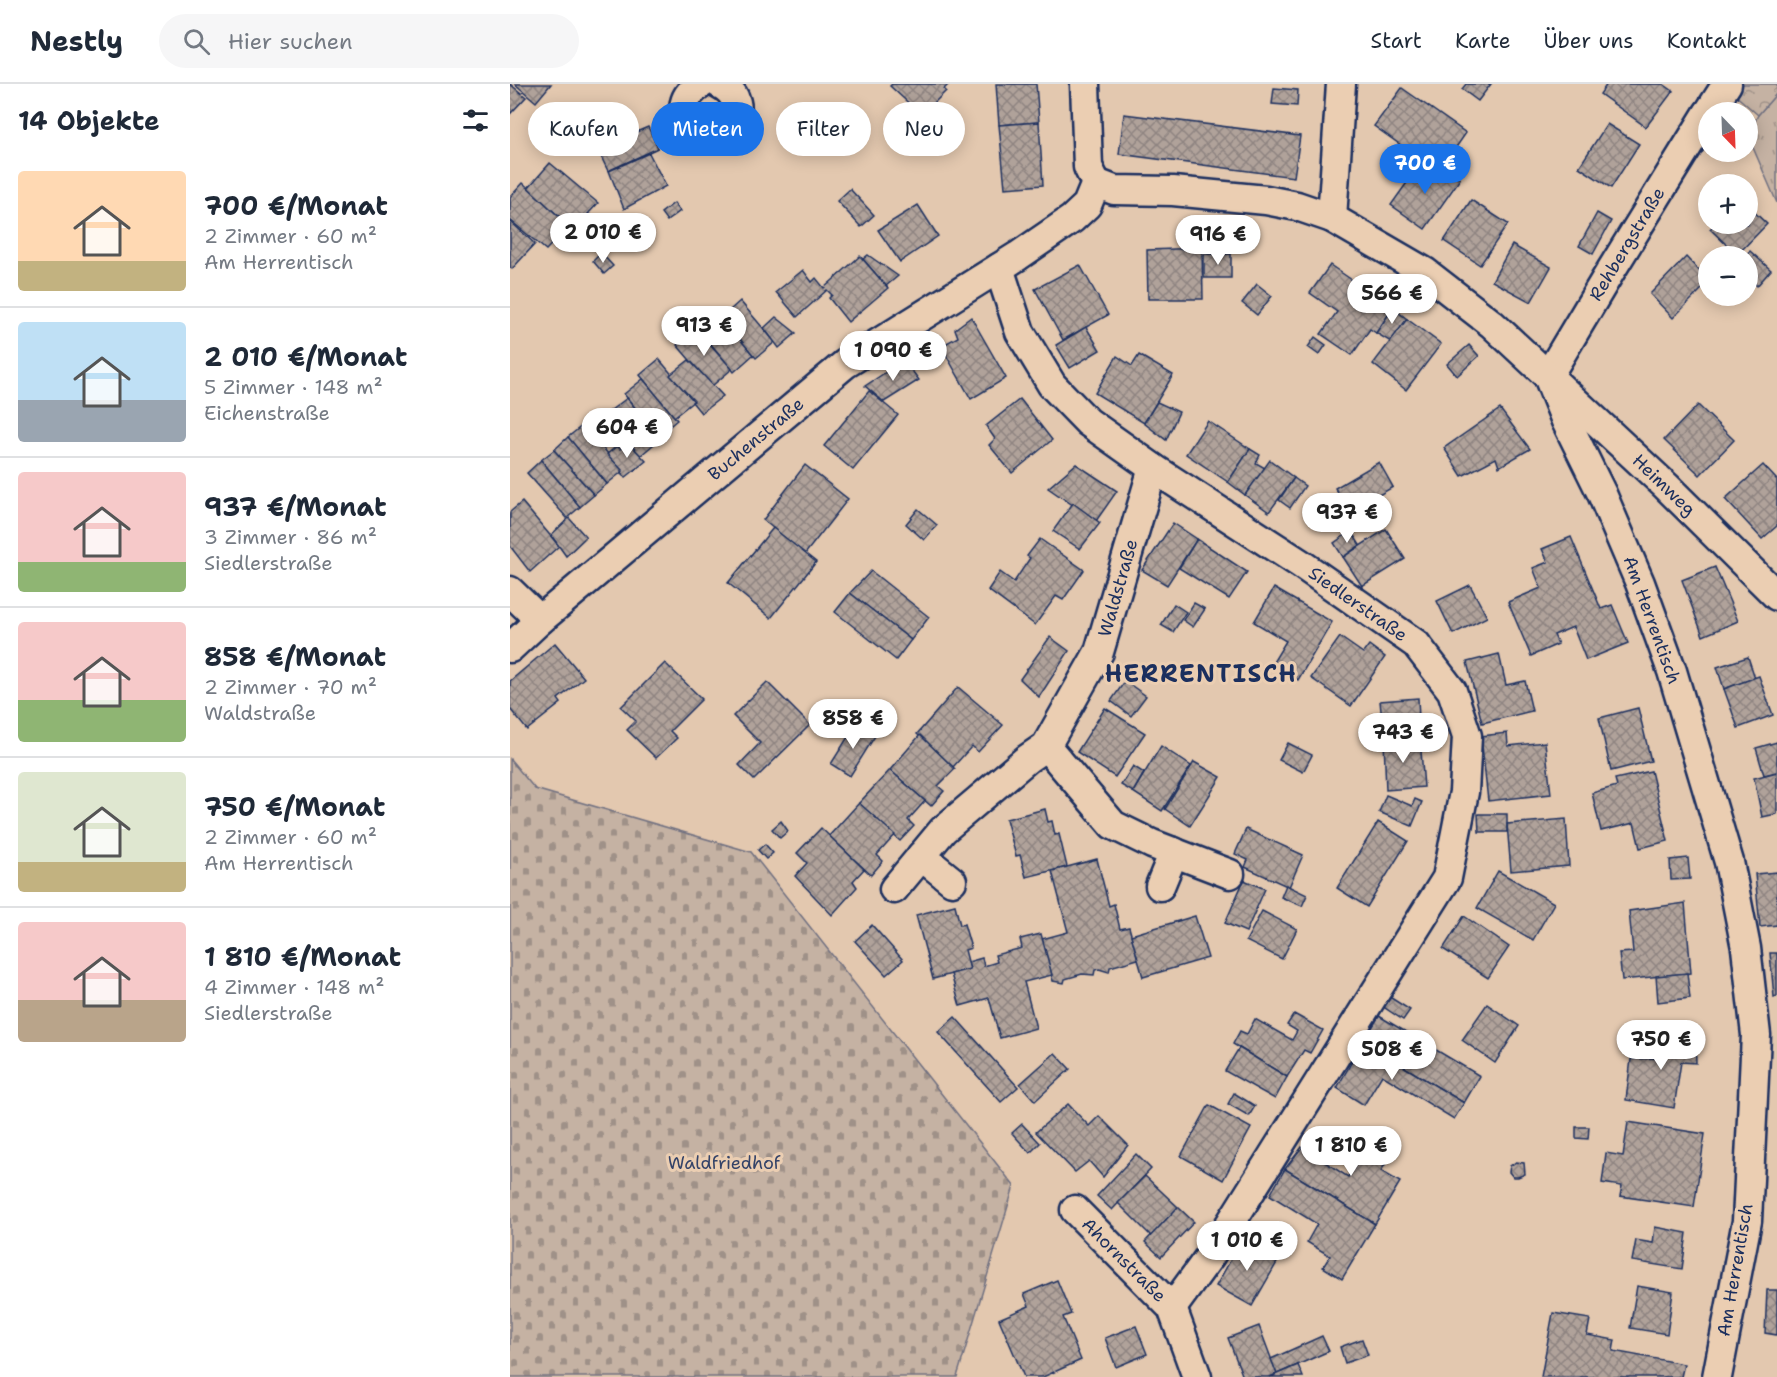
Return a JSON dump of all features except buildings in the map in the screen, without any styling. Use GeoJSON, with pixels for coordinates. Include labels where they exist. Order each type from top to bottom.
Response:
{"type":"FeatureCollection","features":[{"type":"Feature","properties":{"kind":"street"},"geometry":{"type":"LineString","coordinates":[[1085,84],[1088,167],[1096,183]]}},
{"type":"Feature","properties":{"kind":"street"},"geometry":{"type":"LineString","coordinates":[[1332,218],[1341,84]]}},
{"type":"Feature","properties":{"kind":"street","name":"Rehbergstraße"},"geometry":{"type":"LineString","coordinates":[[1716,102],[1727,84]]}},
{"type":"Feature","properties":{"kind":"street","name":"Rehbergstraße"},"geometry":{"type":"LineString","coordinates":[[1548,376],[1698,131]]}},
{"type":"Feature","properties":{"kind":"street","name":"Am Herrentisch"},"geometry":{"type":"LineString","coordinates":[[1096,183],[1114,190],[1173,191],[1266,200],[1297,206],[1332,218],[1425,272],[1492,324],[1548,376],[1566,421],[1602,494],[1640,583],[1672,671],[1729,862],[1746,948],[1756,1035],[1747,1221],[1717,1377]]}},
{"type":"Feature","properties":{"kind":"street","name":"Buchenstraße"},"geometry":{"type":"LineString","coordinates":[[510,648],[540,620],[845,364],[999,268],[1072,219],[1087,205],[1096,183]]}},
{"type":"Feature","properties":{"kind":"street","name":"Siedlerstraße"},"geometry":{"type":"LineString","coordinates":[[999,268],[1020,332],[1052,385],[1088,422],[1416,644],[1452,691],[1467,736],[1464,792],[1447,878],[1210,1256],[1172,1308]]}},
{"type":"Feature","properties":{"kind":"street","name":"Heimweg"},"geometry":{"type":"LineString","coordinates":[[1548,376],[1666,486],[1777,596]]}},
{"type":"Feature","properties":{"kind":"street","name":"Waldstraße"},"geometry":{"type":"LineString","coordinates":[[894,889],[943,830],[1027,759],[1046,746],[1099,652],[1153,468]]}},
{"type":"Feature","properties":{"kind":"street"},"geometry":{"type":"LineString","coordinates":[[510,591],[540,620]]}},
{"type":"Feature","properties":{"kind":"street"},"geometry":{"type":"LineString","coordinates":[[1046,746],[1113,825],[1230,874]]}},
{"type":"Feature","properties":{"kind":"street"},"geometry":{"type":"LineString","coordinates":[[1160,886],[1174,852]]}},
{"type":"Feature","properties":{"kind":"street"},"geometry":{"type":"LineString","coordinates":[[921,856],[952,881]]}},
{"type":"Feature","properties":{"kind":"street","name":"Ahornstraße"},"geometry":{"type":"LineString","coordinates":[[1074,1210],[1172,1308],[1197,1377]]}},
{"type":"Feature","properties":{"kind":"green space"},"geometry":{"type":"Polygon","coordinates":[[[1738,84],[1777,84],[1777,93],[1758,115],[1758,102],[1743,102],[1733,93],[1738,84]]]}},
{"type":"Feature","properties":{"kind":"green space"},"geometry":{"type":"Polygon","coordinates":[[[1777,93],[1777,203],[1758,159],[1758,115],[1777,93]]]}},
{"type":"Feature","properties":{"kind":"green space","name":"Waldfriedhof"},"geometry":{"type":"Polygon","coordinates":[[[510,759],[535,789],[751,852],[1014,1186],[957,1377],[510,1377],[510,759]]]}},
{"type":"Feature","properties":{"kind":"district","name":"HERRENTISCH"},"geometry":{"type":"Point","coordinates":[1201,674]}}]}
